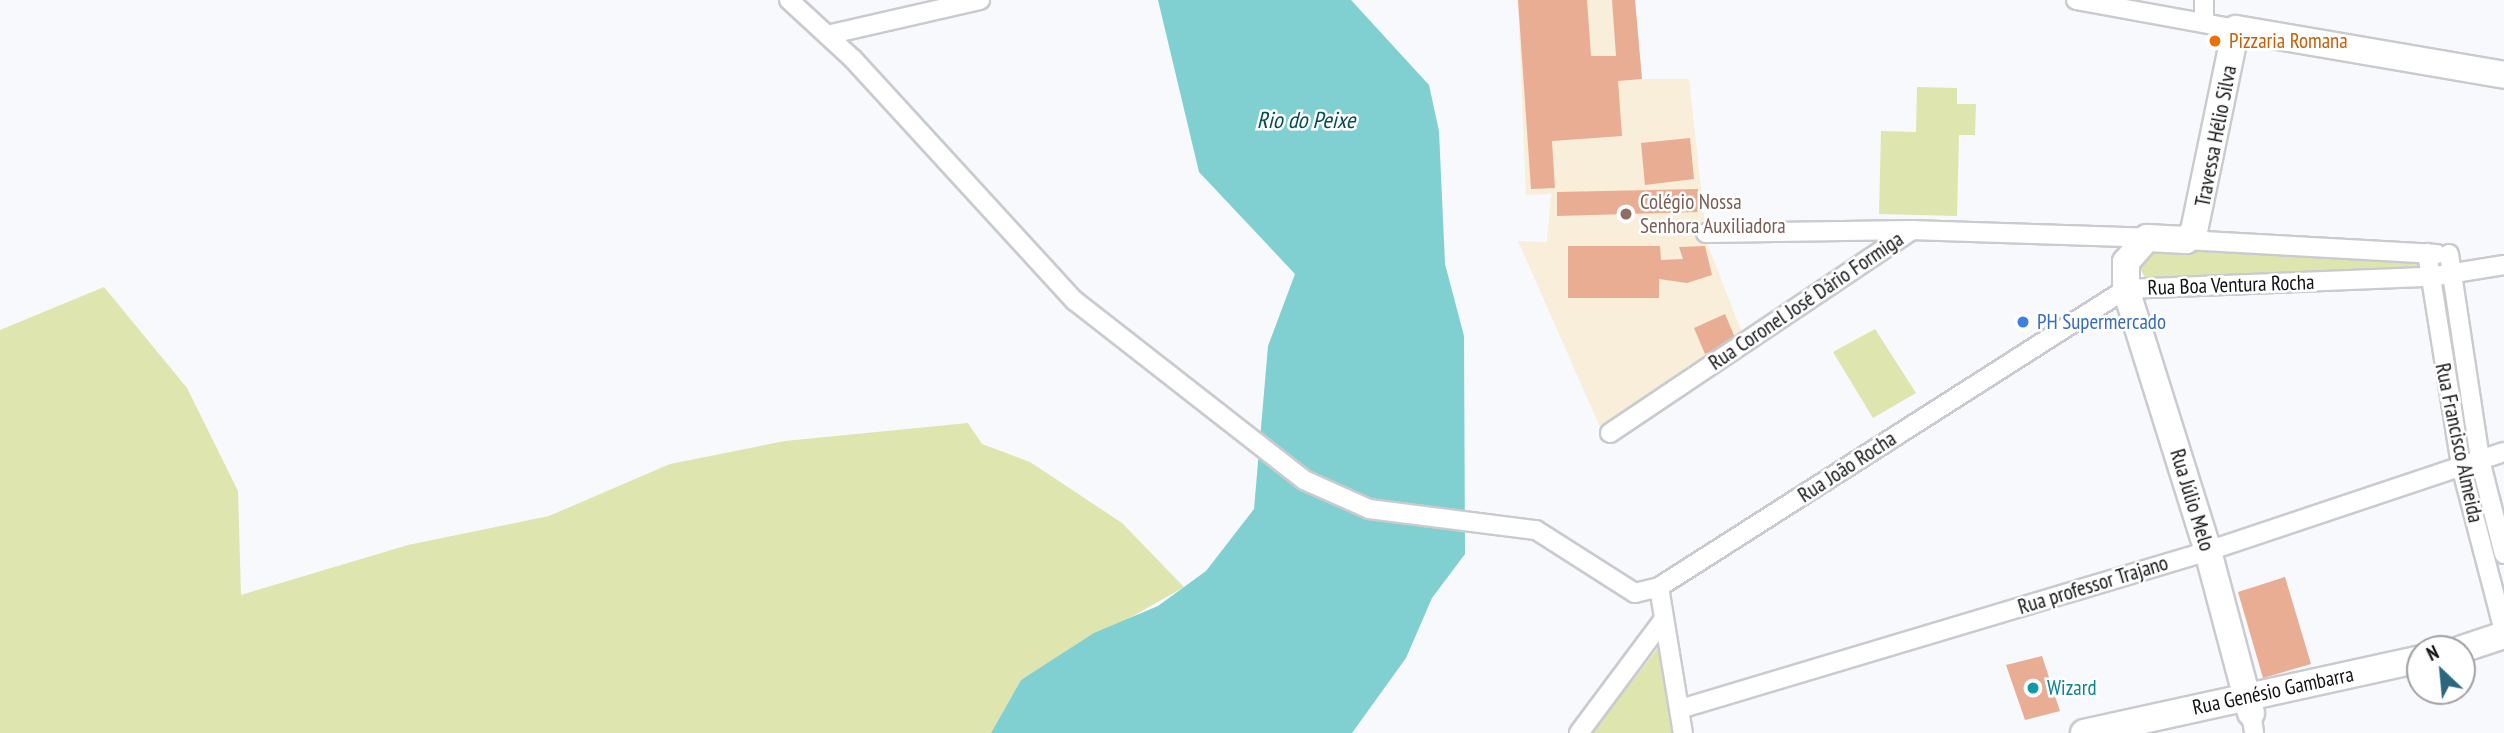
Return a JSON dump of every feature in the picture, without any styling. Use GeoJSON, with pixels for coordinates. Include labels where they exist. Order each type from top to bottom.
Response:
{"type":"FeatureCollection","features":[{"type":"Feature","properties":{"kind":"street"},"geometry":{"type":"LineString","coordinates":[[789,0],[827,35],[1075,301],[1304,480],[1369,509],[1508,525],[1567,545],[1635,593],[1659,587],[1682,733]]}},
{"type":"Feature","properties":{"kind":"street"},"geometry":{"type":"LineString","coordinates":[[827,35],[980,0]]}},
{"type":"Feature","properties":{"kind":"street"},"geometry":{"type":"LineString","coordinates":[[2076,0],[2504,75]]}},
{"type":"Feature","properties":{"kind":"street"},"geometry":{"type":"LineString","coordinates":[[2204,0],[2204,22]]}},
{"type":"Feature","properties":{"kind":"street","name":"Travessa Hélio Silva"},"geometry":{"type":"LineString","coordinates":[[2186,240],[2200,218],[2236,29]]}},
{"type":"Feature","properties":{"kind":"street"},"geometry":{"type":"LineString","coordinates":[[1706,233],[1912,230]]}},
{"type":"Feature","properties":{"kind":"street","name":"Rua Coronel José Dário Formiga"},"geometry":{"type":"LineString","coordinates":[[1610,433],[1912,230],[2147,238]]}},
{"type":"Feature","properties":{"kind":"street","name":"Rua Boa Ventura Rocha"},"geometry":{"type":"LineString","coordinates":[[2476,266],[2449,254],[2147,238],[2126,262],[2126,289],[2430,276],[2476,266],[2504,265]]}},
{"type":"Feature","properties":{"kind":"street","name":"Rua Francisco Almeida"},"geometry":{"type":"LineString","coordinates":[[2427,253],[2461,466],[2504,633]]}},
{"type":"Feature","properties":{"kind":"street","name":"Rua Francisco Almeida"},"geometry":{"type":"LineString","coordinates":[[2449,254],[2449,273],[2480,460],[2504,554]]}},
{"type":"Feature","properties":{"kind":"street","name":"Rua Júlio Melo"},"geometry":{"type":"LineString","coordinates":[[2126,289],[2208,551],[2250,714]]}},
{"type":"Feature","properties":{"kind":"street","name":"Rua João Rocha"},"geometry":{"type":"LineString","coordinates":[[1659,587],[2126,289]]}},
{"type":"Feature","properties":{"kind":"street","name":"Rua professor Trajano"},"geometry":{"type":"LineString","coordinates":[[1680,709],[2208,551],[2504,452]]}},
{"type":"Feature","properties":{"kind":"street"},"geometry":{"type":"LineString","coordinates":[[1580,733],[1664,619]]}},
{"type":"Feature","properties":{"kind":"street"},"geometry":{"type":"LineString","coordinates":[[2476,644],[2504,633]]}},
{"type":"Feature","properties":{"kind":"street"},"geometry":{"type":"LineString","coordinates":[[2476,660],[2504,651]]}},
{"type":"Feature","properties":{"kind":"street","name":"Rua Genésio Gambarra"},"geometry":{"type":"LineString","coordinates":[[2084,733],[2250,714],[2406,664]]}},
{"type":"Feature","properties":{"kind":"street","name":"Rua Genésio Gambarra"},"geometry":{"type":"LineString","coordinates":[[2165,733],[2406,678]]}},
{"type":"Feature","properties":{"kind":"shaded area","name":"Colégio Nossa Senhora Auxiliadora"},"geometry":{"type":"Polygon","coordinates":[[[1518,0],[1635,0],[1642,79],[1689,79],[1707,243],[1744,338],[1600,427],[1518,241],[1547,242],[1551,194],[1526,195],[1518,0]]]}},
{"type":"Feature","properties":{"kind":"green space"},"geometry":{"type":"Polygon","coordinates":[[[1917,87],[1957,88],[1957,104],[1976,104],[1975,135],[1959,135],[1957,216],[1879,214],[1881,131],[1916,132],[1917,87]]]}},
{"type":"Feature","properties":{"kind":"green space"},"geometry":{"type":"Polygon","coordinates":[[[2147,248],[2432,254],[2432,265],[2147,281],[2135,260],[2147,248]]]}},
{"type":"Feature","properties":{"kind":"green space"},"geometry":{"type":"Polygon","coordinates":[[[104,287],[187,388],[238,491],[241,595],[408,545],[549,516],[670,464],[785,441],[968,423],[982,444],[1030,462],[1122,523],[1184,587],[1021,680],[991,733],[0,733],[0,330],[104,287]]]}},
{"type":"Feature","properties":{"kind":"green space"},"geometry":{"type":"Polygon","coordinates":[[[1875,329],[1916,393],[1873,418],[1833,352],[1875,329]]]}},
{"type":"Feature","properties":{"kind":"green space"},"geometry":{"type":"Polygon","coordinates":[[[1665,639],[1682,733],[1592,733],[1665,639]]]}},
{"type":"Feature","properties":{"kind":"water","name":"Rio do Peixe"},"geometry":{"type":"Polygon","coordinates":[[[1158,0],[1351,0],[1429,85],[1439,131],[1445,264],[1464,336],[1465,554],[1432,598],[1406,658],[1352,733],[991,733],[1021,680],[1094,633],[1158,606],[1206,571],[1254,509],[1268,346],[1295,274],[1199,172],[1158,0]]]}},
{"type":"Feature","properties":{"kind":"building"},"geometry":{"type":"Polygon","coordinates":[[[1518,0],[1587,0],[1591,56],[1616,56],[1612,0],[1635,0],[1642,79],[1618,81],[1622,136],[1552,141],[1555,188],[1531,189],[1518,0]]]}},
{"type":"Feature","properties":{"kind":"building"},"geometry":{"type":"Polygon","coordinates":[[[1690,138],[1694,179],[1645,185],[1641,143],[1690,138]]]}},
{"type":"Feature","properties":{"kind":"building"},"geometry":{"type":"Polygon","coordinates":[[[1698,189],[1698,212],[1557,216],[1557,192],[1698,189]]]}},
{"type":"Feature","properties":{"kind":"building"},"geometry":{"type":"Polygon","coordinates":[[[1568,246],[1660,246],[1661,260],[1683,259],[1679,247],[1705,246],[1712,275],[1687,283],[1659,279],[1659,298],[1568,298],[1568,246]]]}},
{"type":"Feature","properties":{"kind":"building"},"geometry":{"type":"Polygon","coordinates":[[[1725,314],[1736,340],[1705,354],[1694,328],[1725,314]]]}},
{"type":"Feature","properties":{"kind":"building"},"geometry":{"type":"Polygon","coordinates":[[[2285,577],[2311,664],[2263,678],[2238,592],[2285,577]]]}},
{"type":"Feature","properties":{"kind":"building","name":"Wizard"},"geometry":{"type":"Polygon","coordinates":[[[2042,656],[2060,711],[2025,720],[2006,665],[2042,656]]]}},
{"type":"Feature","properties":{"kind":"place","name":"Pizzaria Romana"},"geometry":{"type":"Point","coordinates":[2215,41]}},
{"type":"Feature","properties":{"kind":"place","name":"Colégio Nossa Senhora Auxiliadora"},"geometry":{"type":"Point","coordinates":[1626,214]}},
{"type":"Feature","properties":{"kind":"place","name":"PH Supermercado"},"geometry":{"type":"Point","coordinates":[2023,322]}},
{"type":"Feature","properties":{"kind":"place","name":"Wizard"},"geometry":{"type":"Point","coordinates":[2033,688]}}]}
